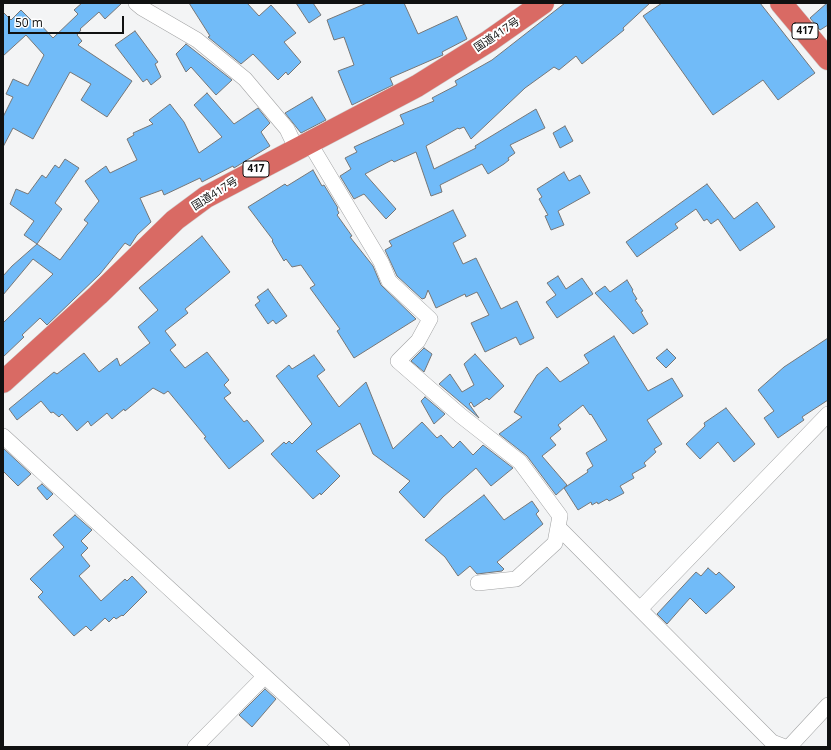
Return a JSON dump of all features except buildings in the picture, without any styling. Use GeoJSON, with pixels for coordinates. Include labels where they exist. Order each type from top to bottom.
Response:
{"type":"FeatureCollection","features":[{"type":"Feature","properties":{"kind":"highway","name":"国道417号"},"geometry":{"type":"LineString","coordinates":[[3,382],[98,295],[175,220],[206,197],[302,145],[417,86],[489,41],[543,3]]}},
{"type":"Feature","properties":{"kind":"highway","name":"417"},"geometry":{"type":"LineString","coordinates":[[781,3],[828,59]]}},
{"type":"Feature","properties":{"kind":"street"},"geometry":{"type":"LineString","coordinates":[[136,3],[197,40],[244,79],[302,145],[381,262],[389,280],[430,319],[418,341],[398,361],[460,415],[520,462],[560,516],[555,543],[516,579],[478,583]]}},
{"type":"Feature","properties":{"kind":"street"},"geometry":{"type":"LineString","coordinates":[[640,609],[828,414]]}},
{"type":"Feature","properties":{"kind":"street"},"geometry":{"type":"LineString","coordinates":[[3,436],[99,522],[342,747]]}},
{"type":"Feature","properties":{"kind":"street"},"geometry":{"type":"LineString","coordinates":[[558,527],[772,742],[785,747]]}},
{"type":"Feature","properties":{"kind":"street"},"geometry":{"type":"LineString","coordinates":[[195,747],[264,676]]}},
{"type":"Feature","properties":{"kind":"street"},"geometry":{"type":"LineString","coordinates":[[789,747],[828,705]]}}]}
